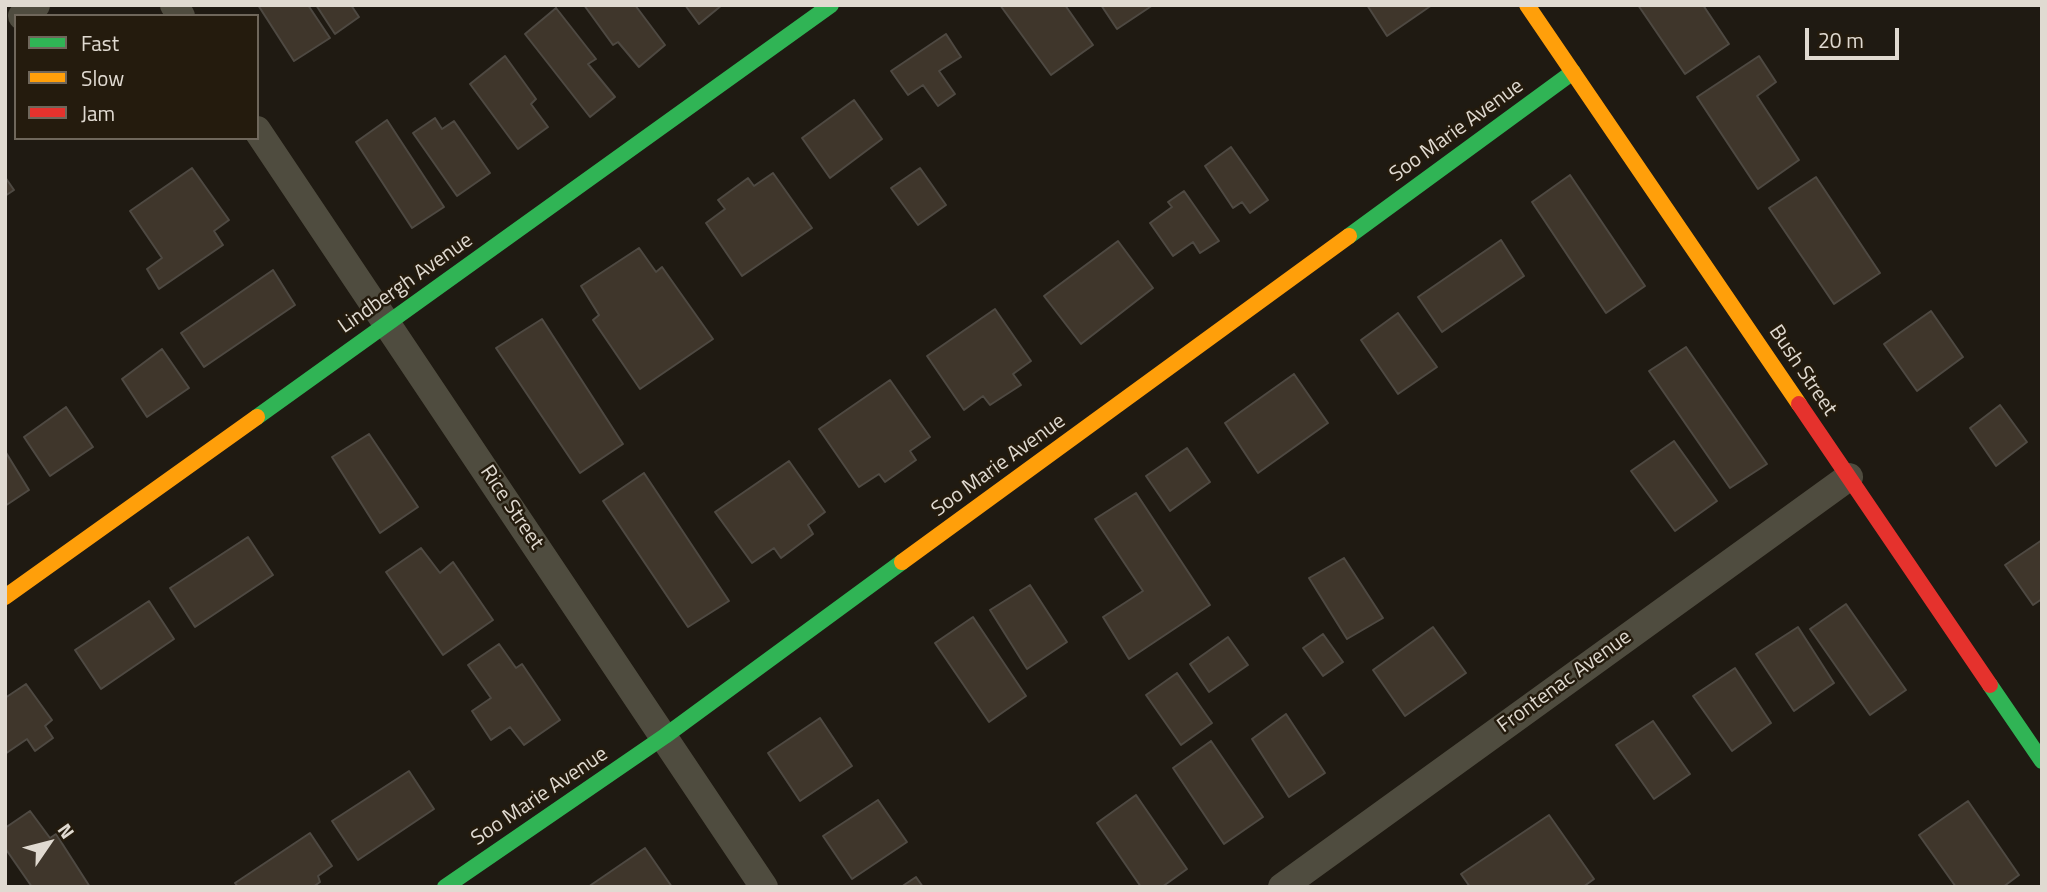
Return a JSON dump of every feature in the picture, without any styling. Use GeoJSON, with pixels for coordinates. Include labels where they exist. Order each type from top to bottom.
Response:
{"type":"FeatureCollection","features":[{"type":"Feature","properties":{"kind":"street","name":"Lindbergh Avenue"},"geometry":{"type":"LineString","coordinates":[[5,597],[831,5]]}},
{"type":"Feature","properties":{"kind":"street","name":"Bush Street"},"geometry":{"type":"LineString","coordinates":[[1527,5],[2042,761]]}},
{"type":"Feature","properties":{"kind":"street","name":"Soo Marie Avenue"},"geometry":{"type":"LineString","coordinates":[[445,887],[665,736],[1573,72]]}},
{"type":"Feature","properties":{"kind":"street","name":"Rice Street"},"geometry":{"type":"LineString","coordinates":[[259,133],[764,887]]}},
{"type":"Feature","properties":{"kind":"street","name":"Frontenac Avenue"},"geometry":{"type":"LineString","coordinates":[[1282,887],[1849,477]]}},
{"type":"Feature","properties":{"kind":"building"},"geometry":{"type":"Polygon","coordinates":[[[258,5],[308,5],[330,38],[294,61],[258,5]]]}},
{"type":"Feature","properties":{"kind":"building"},"geometry":{"type":"Polygon","coordinates":[[[316,5],[351,5],[359,17],[335,34],[316,5]]]}},
{"type":"Feature","properties":{"kind":"building"},"geometry":{"type":"Polygon","coordinates":[[[584,5],[635,5],[665,45],[639,67],[618,42],[613,45],[584,5]]]}},
{"type":"Feature","properties":{"kind":"building"},"geometry":{"type":"Polygon","coordinates":[[[685,5],[722,5],[699,24],[685,5]]]}},
{"type":"Feature","properties":{"kind":"building"},"geometry":{"type":"Polygon","coordinates":[[[1000,5],[1065,5],[1093,45],[1051,75],[1000,5]]]}},
{"type":"Feature","properties":{"kind":"building"},"geometry":{"type":"Polygon","coordinates":[[[1101,5],[1153,5],[1117,29],[1101,5]]]}},
{"type":"Feature","properties":{"kind":"building"},"geometry":{"type":"Polygon","coordinates":[[[1367,5],[1432,5],[1387,36],[1367,5]]]}},
{"type":"Feature","properties":{"kind":"building"},"geometry":{"type":"Polygon","coordinates":[[[1638,5],[1703,5],[1729,44],[1685,74],[1638,5]]]}},
{"type":"Feature","properties":{"kind":"building"},"geometry":{"type":"Polygon","coordinates":[[[556,8],[596,59],[588,64],[615,97],[590,117],[525,34],[556,8]]]}},
{"type":"Feature","properties":{"kind":"building"},"geometry":{"type":"Polygon","coordinates":[[[946,34],[961,57],[939,71],[955,94],[938,106],[923,85],[908,95],[891,71],[946,34]]]}},
{"type":"Feature","properties":{"kind":"building"},"geometry":{"type":"Polygon","coordinates":[[[505,56],[536,99],[531,104],[548,127],[518,149],[470,84],[505,56]]]}},
{"type":"Feature","properties":{"kind":"building"},"geometry":{"type":"Polygon","coordinates":[[[1759,56],[1776,82],[1757,96],[1799,160],[1758,189],[1697,97],[1759,56]]]}},
{"type":"Feature","properties":{"kind":"building"},"geometry":{"type":"Polygon","coordinates":[[[854,100],[882,139],[830,178],[802,138],[854,100]]]}},
{"type":"Feature","properties":{"kind":"building"},"geometry":{"type":"Polygon","coordinates":[[[435,118],[442,129],[454,121],[490,173],[457,196],[413,133],[435,118]]]}},
{"type":"Feature","properties":{"kind":"building"},"geometry":{"type":"Polygon","coordinates":[[[387,120],[444,207],[412,228],[356,142],[387,120]]]}},
{"type":"Feature","properties":{"kind":"building"},"geometry":{"type":"Polygon","coordinates":[[[1231,147],[1268,200],[1250,213],[1242,202],[1233,208],[1205,166],[1231,147]]]}},
{"type":"Feature","properties":{"kind":"building"},"geometry":{"type":"Polygon","coordinates":[[[192,168],[229,220],[214,231],[223,245],[159,289],[147,269],[162,258],[130,211],[192,168]]]}},
{"type":"Feature","properties":{"kind":"building"},"geometry":{"type":"Polygon","coordinates":[[[920,168],[946,205],[918,225],[891,188],[920,168]]]}},
{"type":"Feature","properties":{"kind":"building"},"geometry":{"type":"Polygon","coordinates":[[[773,173],[812,228],[742,276],[706,223],[725,209],[718,200],[748,178],[754,186],[773,173]]]}},
{"type":"Feature","properties":{"kind":"building"},"geometry":{"type":"Polygon","coordinates":[[[1570,175],[1645,286],[1606,313],[1532,202],[1570,175]]]}},
{"type":"Feature","properties":{"kind":"building"},"geometry":{"type":"Polygon","coordinates":[[[5,177],[14,190],[5,196],[5,177]]]}},
{"type":"Feature","properties":{"kind":"building"},"geometry":{"type":"Polygon","coordinates":[[[1816,177],[1880,273],[1834,304],[1769,208],[1816,177]]]}},
{"type":"Feature","properties":{"kind":"building"},"geometry":{"type":"Polygon","coordinates":[[[1184,191],[1219,241],[1200,253],[1193,242],[1173,256],[1150,223],[1172,207],[1168,202],[1184,191]]]}},
{"type":"Feature","properties":{"kind":"building"},"geometry":{"type":"Polygon","coordinates":[[[1501,240],[1524,276],[1442,332],[1418,297],[1501,240]]]}},
{"type":"Feature","properties":{"kind":"building"},"geometry":{"type":"Polygon","coordinates":[[[1118,241],[1153,288],[1081,344],[1044,296],[1118,241]]]}},
{"type":"Feature","properties":{"kind":"building"},"geometry":{"type":"Polygon","coordinates":[[[639,248],[656,272],[662,267],[713,339],[640,389],[593,320],[599,315],[581,286],[639,248]]]}},
{"type":"Feature","properties":{"kind":"building"},"geometry":{"type":"Polygon","coordinates":[[[273,270],[295,305],[204,367],[181,333],[273,270]]]}},
{"type":"Feature","properties":{"kind":"building"},"geometry":{"type":"Polygon","coordinates":[[[995,309],[1031,361],[1013,374],[1021,385],[990,405],[983,396],[964,410],[927,356],[995,309]]]}},
{"type":"Feature","properties":{"kind":"building"},"geometry":{"type":"Polygon","coordinates":[[[1931,311],[1963,357],[1917,391],[1884,344],[1931,311]]]}},
{"type":"Feature","properties":{"kind":"building"},"geometry":{"type":"Polygon","coordinates":[[[1398,313],[1437,367],[1398,394],[1361,340],[1398,313]]]}},
{"type":"Feature","properties":{"kind":"building"},"geometry":{"type":"Polygon","coordinates":[[[542,319],[623,444],[580,473],[496,348],[542,319]]]}},
{"type":"Feature","properties":{"kind":"building"},"geometry":{"type":"Polygon","coordinates":[[[1686,347],[1767,464],[1730,488],[1649,371],[1686,347]]]}},
{"type":"Feature","properties":{"kind":"building"},"geometry":{"type":"Polygon","coordinates":[[[162,349],[189,388],[147,417],[122,379],[162,349]]]}},
{"type":"Feature","properties":{"kind":"building"},"geometry":{"type":"Polygon","coordinates":[[[1294,374],[1328,423],[1258,473],[1225,423],[1294,374]]]}},
{"type":"Feature","properties":{"kind":"building"},"geometry":{"type":"Polygon","coordinates":[[[890,380],[930,437],[910,451],[916,460],[885,482],[879,474],[859,487],[819,429],[890,380]]]}},
{"type":"Feature","properties":{"kind":"building"},"geometry":{"type":"Polygon","coordinates":[[[2000,405],[2027,442],[1996,466],[1970,428],[2000,405]]]}},
{"type":"Feature","properties":{"kind":"building"},"geometry":{"type":"Polygon","coordinates":[[[66,407],[93,447],[50,476],[24,437],[66,407]]]}},
{"type":"Feature","properties":{"kind":"building"},"geometry":{"type":"Polygon","coordinates":[[[369,434],[418,507],[380,533],[332,457],[369,434]]]}},
{"type":"Feature","properties":{"kind":"building"},"geometry":{"type":"Polygon","coordinates":[[[1674,441],[1717,501],[1675,531],[1631,471],[1674,441]]]}},
{"type":"Feature","properties":{"kind":"building"},"geometry":{"type":"Polygon","coordinates":[[[1187,448],[1210,482],[1170,511],[1146,476],[1187,448]]]}},
{"type":"Feature","properties":{"kind":"building"},"geometry":{"type":"Polygon","coordinates":[[[5,451],[29,490],[5,506],[5,451]]]}},
{"type":"Feature","properties":{"kind":"building"},"geometry":{"type":"Polygon","coordinates":[[[789,461],[825,512],[808,525],[813,534],[781,558],[774,548],[752,563],[715,512],[789,461]]]}},
{"type":"Feature","properties":{"kind":"building"},"geometry":{"type":"Polygon","coordinates":[[[644,473],[729,601],[688,627],[603,501],[644,473]]]}},
{"type":"Feature","properties":{"kind":"building"},"geometry":{"type":"Polygon","coordinates":[[[1136,493],[1210,605],[1129,659],[1103,617],[1143,591],[1095,519],[1136,493]]]}},
{"type":"Feature","properties":{"kind":"building"},"geometry":{"type":"Polygon","coordinates":[[[248,537],[273,575],[195,627],[170,588],[248,537]]]}},
{"type":"Feature","properties":{"kind":"building"},"geometry":{"type":"Polygon","coordinates":[[[2042,540],[2042,599],[2033,605],[2005,565],[2042,540]]]}},
{"type":"Feature","properties":{"kind":"building"},"geometry":{"type":"Polygon","coordinates":[[[421,548],[440,573],[453,562],[493,620],[443,655],[386,572],[421,548]]]}},
{"type":"Feature","properties":{"kind":"building"},"geometry":{"type":"Polygon","coordinates":[[[1344,558],[1383,618],[1347,639],[1309,578],[1344,558]]]}},
{"type":"Feature","properties":{"kind":"building"},"geometry":{"type":"Polygon","coordinates":[[[1030,585],[1067,642],[1027,669],[990,610],[1030,585]]]}},
{"type":"Feature","properties":{"kind":"building"},"geometry":{"type":"Polygon","coordinates":[[[149,601],[174,639],[101,689],[75,650],[149,601]]]}},
{"type":"Feature","properties":{"kind":"building"},"geometry":{"type":"Polygon","coordinates":[[[1846,604],[1906,690],[1870,715],[1810,629],[1846,604]]]}},
{"type":"Feature","properties":{"kind":"building"},"geometry":{"type":"Polygon","coordinates":[[[973,617],[1026,696],[989,722],[935,643],[973,617]]]}},
{"type":"Feature","properties":{"kind":"building"},"geometry":{"type":"Polygon","coordinates":[[[1433,627],[1466,673],[1405,716],[1373,670],[1433,627]]]}},
{"type":"Feature","properties":{"kind":"building"},"geometry":{"type":"Polygon","coordinates":[[[1798,627],[1834,683],[1794,711],[1756,654],[1798,627]]]}},
{"type":"Feature","properties":{"kind":"building"},"geometry":{"type":"Polygon","coordinates":[[[1323,634],[1343,662],[1323,676],[1303,648],[1323,634]]]}},
{"type":"Feature","properties":{"kind":"building"},"geometry":{"type":"Polygon","coordinates":[[[1228,637],[1248,665],[1209,692],[1190,664],[1228,637]]]}},
{"type":"Feature","properties":{"kind":"building"},"geometry":{"type":"Polygon","coordinates":[[[499,644],[516,668],[522,664],[560,720],[524,745],[510,727],[491,740],[472,711],[491,698],[468,665],[499,644]]]}},
{"type":"Feature","properties":{"kind":"building"},"geometry":{"type":"Polygon","coordinates":[[[1735,668],[1771,723],[1732,751],[1693,696],[1735,668]]]}},
{"type":"Feature","properties":{"kind":"building"},"geometry":{"type":"Polygon","coordinates":[[[1177,673],[1212,723],[1181,745],[1146,695],[1177,673]]]}},
{"type":"Feature","properties":{"kind":"building"},"geometry":{"type":"Polygon","coordinates":[[[26,684],[52,720],[45,726],[53,738],[35,751],[27,739],[5,754],[5,698],[26,684]]]}},
{"type":"Feature","properties":{"kind":"building"},"geometry":{"type":"Polygon","coordinates":[[[1286,714],[1325,773],[1289,797],[1252,739],[1286,714]]]}},
{"type":"Feature","properties":{"kind":"building"},"geometry":{"type":"Polygon","coordinates":[[[820,718],[852,766],[800,801],[768,753],[820,718]]]}},
{"type":"Feature","properties":{"kind":"building"},"geometry":{"type":"Polygon","coordinates":[[[1653,721],[1690,774],[1654,799],[1616,745],[1653,721]]]}},
{"type":"Feature","properties":{"kind":"building"},"geometry":{"type":"Polygon","coordinates":[[[1211,741],[1263,817],[1224,844],[1173,768],[1211,741]]]}},
{"type":"Feature","properties":{"kind":"building"},"geometry":{"type":"Polygon","coordinates":[[[409,771],[434,809],[358,860],[332,821],[409,771]]]}},
{"type":"Feature","properties":{"kind":"building"},"geometry":{"type":"Polygon","coordinates":[[[1136,795],[1187,869],[1162,887],[1141,887],[1097,823],[1136,795]]]}},
{"type":"Feature","properties":{"kind":"building"},"geometry":{"type":"Polygon","coordinates":[[[878,800],[907,842],[852,879],[823,836],[878,800]]]}},
{"type":"Feature","properties":{"kind":"building"},"geometry":{"type":"Polygon","coordinates":[[[1968,801],[2019,875],[2003,887],[1956,887],[1919,835],[1968,801]]]}},
{"type":"Feature","properties":{"kind":"building"},"geometry":{"type":"Polygon","coordinates":[[[30,811],[50,838],[56,834],[90,887],[32,887],[5,848],[5,828],[30,811]]]}},
{"type":"Feature","properties":{"kind":"building"},"geometry":{"type":"Polygon","coordinates":[[[1549,815],[1594,879],[1583,887],[1470,887],[1461,874],[1549,815]]]}},
{"type":"Feature","properties":{"kind":"building"},"geometry":{"type":"Polygon","coordinates":[[[310,833],[332,866],[318,876],[320,882],[313,887],[238,887],[235,883],[310,833]]]}},
{"type":"Feature","properties":{"kind":"building"},"geometry":{"type":"Polygon","coordinates":[[[645,848],[672,887],[588,887],[645,848]]]}},
{"type":"Feature","properties":{"kind":"building"},"geometry":{"type":"Polygon","coordinates":[[[916,877],[923,887],[901,887],[916,877]]]}},
{"type":"Feature","properties":{"kind":"traffic: fast"},"geometry":{"type":"LineString","coordinates":[[257,417],[831,5]]}},
{"type":"Feature","properties":{"kind":"traffic: fast"},"geometry":{"type":"LineString","coordinates":[[1349,236],[1573,72]]}},
{"type":"Feature","properties":{"kind":"traffic: fast"},"geometry":{"type":"LineString","coordinates":[[445,887],[665,736],[902,562]]}},
{"type":"Feature","properties":{"kind":"traffic: fast"},"geometry":{"type":"LineString","coordinates":[[1990,685],[2042,761]]}},
{"type":"Feature","properties":{"kind":"traffic: slow"},"geometry":{"type":"LineString","coordinates":[[1527,5],[1799,404]]}},
{"type":"Feature","properties":{"kind":"traffic: slow"},"geometry":{"type":"LineString","coordinates":[[902,562],[1349,236]]}},
{"type":"Feature","properties":{"kind":"traffic: slow"},"geometry":{"type":"LineString","coordinates":[[5,597],[257,417]]}},
{"type":"Feature","properties":{"kind":"traffic: jam"},"geometry":{"type":"LineString","coordinates":[[1799,404],[1990,685]]}}]}
